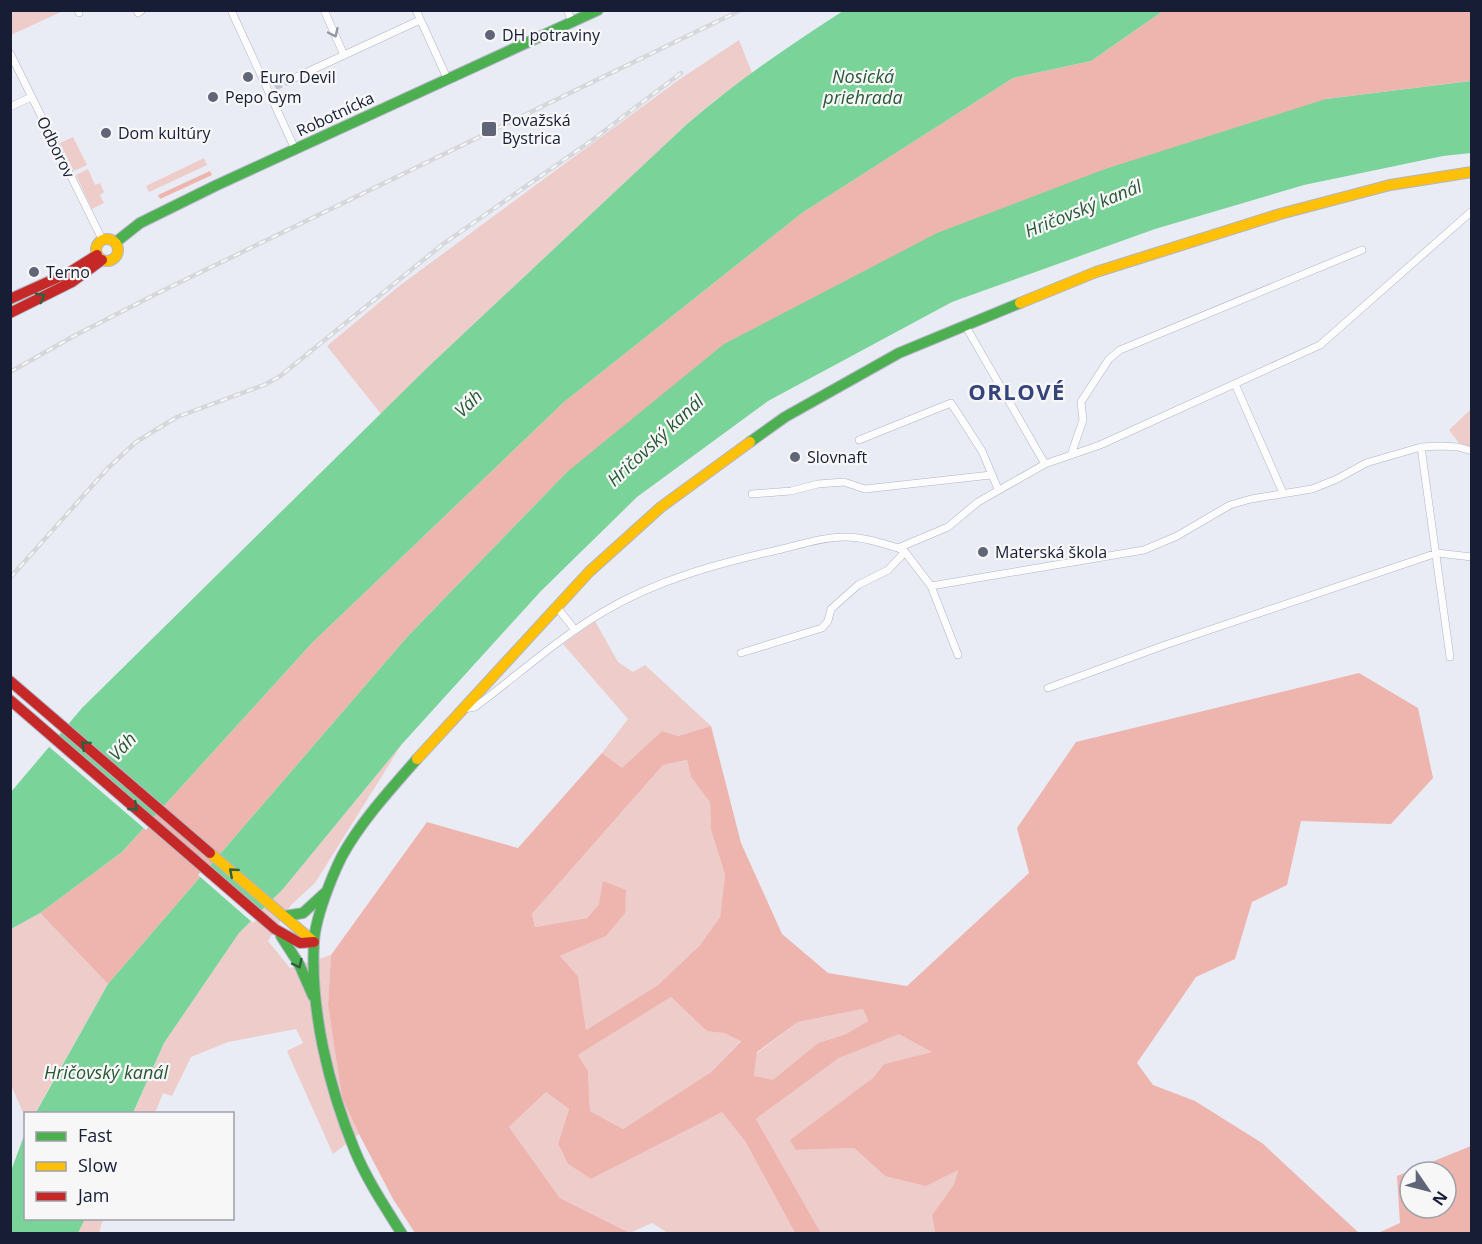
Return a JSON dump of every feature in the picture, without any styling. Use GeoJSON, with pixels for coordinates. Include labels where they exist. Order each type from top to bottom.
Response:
{"type":"FeatureCollection","features":[{"type":"Feature","properties":{"kind":"main road","name":"Robotnícka"},"geometry":{"type":"LineString","coordinates":[[116,242],[140,223],[447,78],[598,10]]}},
{"type":"Feature","properties":{"kind":"main road"},"geometry":{"type":"LineString","coordinates":[[402,1233],[356,1153],[328,1071],[315,1002],[314,942],[318,919],[346,849],[363,823],[461,710],[556,606],[614,548],[661,507],[785,417],[898,353],[1096,272],[1280,214],[1390,186],[1472,172]]}},
{"type":"Feature","properties":{"kind":"main road"},"geometry":{"type":"LineString","coordinates":[[10,299],[100,257],[110,261],[117,256],[119,249],[116,242],[110,238],[102,239],[97,244],[100,257]]}},
{"type":"Feature","properties":{"kind":"main road"},"geometry":{"type":"LineString","coordinates":[[10,313],[72,282],[100,257]]}},
{"type":"Feature","properties":{"kind":"main road"},"geometry":{"type":"LineString","coordinates":[[10,681],[314,942]]}},
{"type":"Feature","properties":{"kind":"main road"},"geometry":{"type":"LineString","coordinates":[[10,700],[271,926],[288,946],[299,964],[315,1002]]}},
{"type":"Feature","properties":{"kind":"main road"},"geometry":{"type":"LineString","coordinates":[[281,913],[294,917],[303,914],[329,888]]}},
{"type":"Feature","properties":{"kind":"main road"},"geometry":{"type":"LineString","coordinates":[[271,926],[300,943],[314,942]]}},
{"type":"Feature","properties":{"kind":"street"},"geometry":{"type":"LineString","coordinates":[[231,10],[295,149]]}},
{"type":"Feature","properties":{"kind":"street"},"geometry":{"type":"LineString","coordinates":[[324,10],[344,55]]}},
{"type":"Feature","properties":{"kind":"street"},"geometry":{"type":"LineString","coordinates":[[416,10],[447,78]]}},
{"type":"Feature","properties":{"kind":"street"},"geometry":{"type":"LineString","coordinates":[[567,10],[572,21]]}},
{"type":"Feature","properties":{"kind":"street"},"geometry":{"type":"LineString","coordinates":[[288,81],[420,20]]}},
{"type":"Feature","properties":{"kind":"street","name":"Odborov"},"geometry":{"type":"LineString","coordinates":[[10,53],[102,239]]}},
{"type":"Feature","properties":{"kind":"street"},"geometry":{"type":"LineString","coordinates":[[268,91],[275,87]]}},
{"type":"Feature","properties":{"kind":"street"},"geometry":{"type":"LineString","coordinates":[[10,107],[31,97]]}},
{"type":"Feature","properties":{"kind":"street"},"geometry":{"type":"LineString","coordinates":[[741,653],[822,628],[828,621],[831,609],[858,585],[888,570],[901,550],[948,528],[978,502],[998,489],[1045,464],[1100,445],[1320,345],[1472,211]]}},
{"type":"Feature","properties":{"kind":"street"},"geometry":{"type":"LineString","coordinates":[[1071,455],[1083,420],[1081,402],[1109,359],[1120,350],[1362,250]]}},
{"type":"Feature","properties":{"kind":"street"},"geometry":{"type":"LineString","coordinates":[[965,325],[1045,464]]}},
{"type":"Feature","properties":{"kind":"street"},"geometry":{"type":"LineString","coordinates":[[1235,384],[1283,493]]}},
{"type":"Feature","properties":{"kind":"street"},"geometry":{"type":"LineString","coordinates":[[859,440],[951,403],[982,451],[998,489]]}},
{"type":"Feature","properties":{"kind":"street"},"geometry":{"type":"LineString","coordinates":[[1421,447],[1450,657]]}},
{"type":"Feature","properties":{"kind":"street"},"geometry":{"type":"LineString","coordinates":[[931,586],[1144,550],[1177,536],[1230,505],[1251,499],[1312,489],[1337,479],[1366,463],[1421,447],[1458,447],[1472,451]]}},
{"type":"Feature","properties":{"kind":"street"},"geometry":{"type":"LineString","coordinates":[[752,494],[791,491],[818,484],[844,482],[865,489],[991,475]]}},
{"type":"Feature","properties":{"kind":"street"},"geometry":{"type":"LineString","coordinates":[[461,710],[475,707],[575,630],[632,597],[674,578],[732,560],[825,538],[846,537],[901,550],[931,586],[958,655]]}},
{"type":"Feature","properties":{"kind":"street"},"geometry":{"type":"LineString","coordinates":[[1048,688],[1165,645],[1437,553],[1472,557]]}},
{"type":"Feature","properties":{"kind":"street"},"geometry":{"type":"LineString","coordinates":[[556,606],[575,630]]}},
{"type":"Feature","properties":{"kind":"shaded area"},"geometry":{"type":"Polygon","coordinates":[[[11,10],[63,10],[63,11],[11,35],[11,10]]]}},
{"type":"Feature","properties":{"kind":"shaded area"},"geometry":{"type":"Polygon","coordinates":[[[1163,11],[1471,11],[1471,81],[1326,99],[567,472],[408,636],[108,984],[40,913],[122,852],[312,643],[564,402],[802,213],[1013,78],[1091,61],[1163,11]]]}},
{"type":"Feature","properties":{"kind":"shaded area"},"geometry":{"type":"Polygon","coordinates":[[[739,40],[752,73],[686,125],[429,366],[381,414],[327,346],[398,287],[680,79],[739,40]]]}},
{"type":"Feature","properties":{"kind":"shaded area"},"geometry":{"type":"Polygon","coordinates":[[[73,137],[87,165],[74,171],[60,143],[73,137]]]}},
{"type":"Feature","properties":{"kind":"shaded area"},"geometry":{"type":"Polygon","coordinates":[[[204,158],[207,165],[149,192],[146,186],[204,158]]]}},
{"type":"Feature","properties":{"kind":"shaded area"},"geometry":{"type":"Polygon","coordinates":[[[88,169],[95,185],[100,183],[104,192],[100,195],[104,203],[92,209],[76,175],[88,169]]]}},
{"type":"Feature","properties":{"kind":"shaded area"},"geometry":{"type":"Polygon","coordinates":[[[210,171],[212,175],[160,199],[158,195],[210,171]]]}},
{"type":"Feature","properties":{"kind":"shaded area"},"geometry":{"type":"Polygon","coordinates":[[[1471,409],[1471,447],[1459,443],[1449,430],[1471,409]]]}},
{"type":"Feature","properties":{"kind":"shaded area"},"geometry":{"type":"Polygon","coordinates":[[[595,621],[618,662],[633,672],[645,665],[711,726],[678,736],[662,731],[622,769],[602,753],[628,719],[563,644],[595,621]]]}},
{"type":"Feature","properties":{"kind":"shaded area"},"geometry":{"type":"Polygon","coordinates":[[[1359,673],[1418,708],[1433,778],[1391,824],[1301,821],[1287,885],[1252,902],[1235,959],[1196,977],[1137,1063],[1153,1085],[1195,1101],[1262,1143],[1359,1233],[935,1233],[932,1215],[954,1184],[958,1170],[926,1186],[885,1176],[854,1148],[796,1150],[790,1140],[873,1078],[884,1064],[932,1052],[899,1034],[839,1058],[756,1119],[821,1233],[795,1233],[745,1141],[722,1112],[591,1179],[568,1164],[558,1144],[569,1109],[546,1092],[509,1127],[560,1198],[630,1233],[415,1233],[393,1199],[342,1098],[328,1005],[331,955],[427,822],[518,848],[602,753],[622,768],[662,731],[678,736],[711,726],[741,843],[782,934],[828,973],[907,986],[1029,873],[1017,828],[1076,742],[1359,673]],[[687,760],[663,765],[532,914],[535,927],[587,918],[599,904],[603,881],[626,890],[625,913],[606,936],[560,956],[578,976],[586,1030],[658,985],[700,945],[720,917],[725,875],[711,830],[710,802],[691,777],[687,760]],[[671,997],[578,1055],[588,1071],[590,1111],[623,1129],[711,1072],[741,1041],[724,1033],[707,1031],[671,997]],[[863,1009],[798,1022],[757,1052],[754,1076],[773,1080],[818,1043],[846,1034],[868,1021],[863,1009]]]}},
{"type":"Feature","properties":{"kind":"shaded area"},"geometry":{"type":"Polygon","coordinates":[[[402,744],[315,883],[291,905],[268,941],[290,968],[331,955],[328,1005],[342,1098],[359,1134],[333,1154],[287,1051],[303,1043],[296,1029],[228,1042],[191,1057],[172,1096],[163,1093],[155,1112],[134,1112],[164,1043],[239,933],[283,889],[402,744]]]}},
{"type":"Feature","properties":{"kind":"shaded area"},"geometry":{"type":"Polygon","coordinates":[[[687,760],[691,777],[710,801],[711,830],[725,875],[720,917],[700,945],[658,985],[586,1030],[578,976],[560,956],[606,936],[599,904],[587,918],[535,927],[532,914],[663,765],[687,760]]]}},
{"type":"Feature","properties":{"kind":"shaded area"},"geometry":{"type":"Polygon","coordinates":[[[40,913],[108,984],[36,1112],[24,1112],[24,1115],[11,1085],[11,929],[40,913]]]}},
{"type":"Feature","properties":{"kind":"shaded area"},"geometry":{"type":"Polygon","coordinates":[[[671,997],[707,1030],[724,1033],[741,1040],[711,1072],[623,1129],[590,1111],[588,1071],[578,1055],[671,997]]]}},
{"type":"Feature","properties":{"kind":"shaded area"},"geometry":{"type":"Polygon","coordinates":[[[863,1009],[868,1021],[846,1034],[818,1043],[773,1081],[754,1076],[757,1053],[798,1022],[863,1009]]]}},
{"type":"Feature","properties":{"kind":"shaded area"},"geometry":{"type":"Polygon","coordinates":[[[899,1033],[933,1052],[884,1064],[873,1078],[796,1150],[854,1148],[885,1176],[958,1169],[954,1184],[932,1215],[935,1233],[821,1233],[756,1119],[839,1058],[899,1033]]]}},
{"type":"Feature","properties":{"kind":"shaded area"},"geometry":{"type":"Polygon","coordinates":[[[546,1092],[569,1109],[558,1144],[568,1164],[591,1179],[722,1111],[745,1141],[795,1233],[668,1233],[652,1223],[630,1233],[560,1198],[509,1127],[546,1092]]]}},
{"type":"Feature","properties":{"kind":"shaded area"},"geometry":{"type":"Polygon","coordinates":[[[1471,1146],[1471,1233],[1378,1233],[1400,1223],[1400,1220],[1458,1220],[1458,1160],[1436,1160],[1471,1146]]]}},
{"type":"Feature","properties":{"kind":"shaded area"},"geometry":{"type":"Polygon","coordinates":[[[84,1220],[103,1220],[99,1233],[78,1233],[84,1220]]]}},
{"type":"Feature","properties":{"kind":"water","name":"Nosická priehrada"},"geometry":{"type":"Polygon","coordinates":[[[843,11],[1163,11],[1091,61],[1013,78],[802,213],[564,402],[312,643],[122,852],[40,913],[11,929],[11,792],[82,708],[429,366],[686,125],[743,79],[843,11]]]}},
{"type":"Feature","properties":{"kind":"water","name":"Hričovský kanál"},"geometry":{"type":"Polygon","coordinates":[[[1471,81],[1471,153],[1443,156],[1304,185],[1155,229],[952,302],[768,401],[637,497],[541,591],[402,744],[283,889],[239,933],[164,1043],[133,1112],[36,1112],[108,984],[408,636],[567,472],[724,344],[937,233],[1105,169],[1326,99],[1471,81]]]}},
{"type":"Feature","properties":{"kind":"water"},"geometry":{"type":"Polygon","coordinates":[[[24,1136],[24,1220],[84,1220],[78,1233],[11,1233],[11,1171],[24,1136]]]}},
{"type":"Feature","properties":{"kind":"pier"},"geometry":{"type":"Polygon","coordinates":[[[56,734],[156,819],[146,830],[47,745],[56,734]]]}},
{"type":"Feature","properties":{"kind":"pier"},"geometry":{"type":"Polygon","coordinates":[[[208,864],[264,913],[253,923],[198,875],[208,864]]]}},
{"type":"Feature","properties":{"kind":"tunnel"},"geometry":{"type":"LineString","coordinates":[[275,87],[288,81]]}},
{"type":"Feature","properties":{"kind":"railway"},"geometry":{"type":"LineString","coordinates":[[10,372],[164,290],[741,10]]}},
{"type":"Feature","properties":{"kind":"railway"},"geometry":{"type":"LineString","coordinates":[[10,578],[108,468],[136,442],[177,417],[264,385],[279,377],[443,244],[591,141],[681,73]]}},
{"type":"Feature","properties":{"kind":"traffic: fast"},"geometry":{"type":"LineString","coordinates":[[116,242],[140,223],[217,185],[598,10]]}},
{"type":"Feature","properties":{"kind":"traffic: fast"},"geometry":{"type":"LineString","coordinates":[[750,442],[785,417],[899,353],[1020,303]]}},
{"type":"Feature","properties":{"kind":"traffic: fast"},"geometry":{"type":"LineString","coordinates":[[402,1234],[360,1162],[337,1101],[318,1022],[314,942],[324,899],[342,856],[367,818],[417,759]]}},
{"type":"Feature","properties":{"kind":"traffic: fast"},"geometry":{"type":"LineString","coordinates":[[285,916],[303,913],[326,892]]}},
{"type":"Feature","properties":{"kind":"traffic: fast"},"geometry":{"type":"LineString","coordinates":[[281,936],[299,964],[313,996]]}},
{"type":"Feature","properties":{"kind":"traffic: slow"},"geometry":{"type":"LineString","coordinates":[[1020,303],[1096,272],[1280,214],[1390,185],[1472,172]]}},
{"type":"Feature","properties":{"kind":"traffic: slow"},"geometry":{"type":"LineString","coordinates":[[103,239],[111,239],[118,246],[118,250],[118,254],[111,261],[103,261],[96,254],[96,246],[103,239]]}},
{"type":"Feature","properties":{"kind":"traffic: slow"},"geometry":{"type":"LineString","coordinates":[[417,759],[589,572],[661,507],[750,442]]}},
{"type":"Feature","properties":{"kind":"traffic: slow"},"geometry":{"type":"LineString","coordinates":[[210,853],[314,942]]}},
{"type":"Feature","properties":{"kind":"traffic: jam"},"geometry":{"type":"LineString","coordinates":[[10,299],[70,272],[97,255]]}},
{"type":"Feature","properties":{"kind":"traffic: jam"},"geometry":{"type":"LineString","coordinates":[[10,313],[72,282],[102,260]]}},
{"type":"Feature","properties":{"kind":"traffic: jam"},"geometry":{"type":"LineString","coordinates":[[10,681],[210,853]]}},
{"type":"Feature","properties":{"kind":"traffic: jam"},"geometry":{"type":"LineString","coordinates":[[10,700],[275,929],[300,943],[314,942]]}},
{"type":"Feature","properties":{"kind":"place","name":"DH potraviny"},"geometry":{"type":"Point","coordinates":[490,35]}},
{"type":"Feature","properties":{"kind":"place","name":"Euro Devil"},"geometry":{"type":"Point","coordinates":[248,77]}},
{"type":"Feature","properties":{"kind":"place","name":"Pepo Gym"},"geometry":{"type":"Point","coordinates":[213,97]}},
{"type":"Feature","properties":{"kind":"place","name":"Považská Bystrica"},"geometry":{"type":"Point","coordinates":[489,129]}},
{"type":"Feature","properties":{"kind":"place","name":"Dom kultúry"},"geometry":{"type":"Point","coordinates":[106,133]}},
{"type":"Feature","properties":{"kind":"place","name":"Terno"},"geometry":{"type":"Point","coordinates":[34,272]}},
{"type":"Feature","properties":{"kind":"place","name":"Slovnaft"},"geometry":{"type":"Point","coordinates":[795,457]}},
{"type":"Feature","properties":{"kind":"place","name":"Materská škola"},"geometry":{"type":"Point","coordinates":[983,552]}},
{"type":"Feature","properties":{"kind":"district","name":"ORLOVÉ"},"geometry":{"type":"Point","coordinates":[1017,391]}},
{"type":"Feature","properties":{"kind":"water label","name":"Váh"},"geometry":{"type":"Point","coordinates":[468,403]}},
{"type":"Feature","properties":{"kind":"water label","name":"Váh"},"geometry":{"type":"Point","coordinates":[122,746]}}]}
